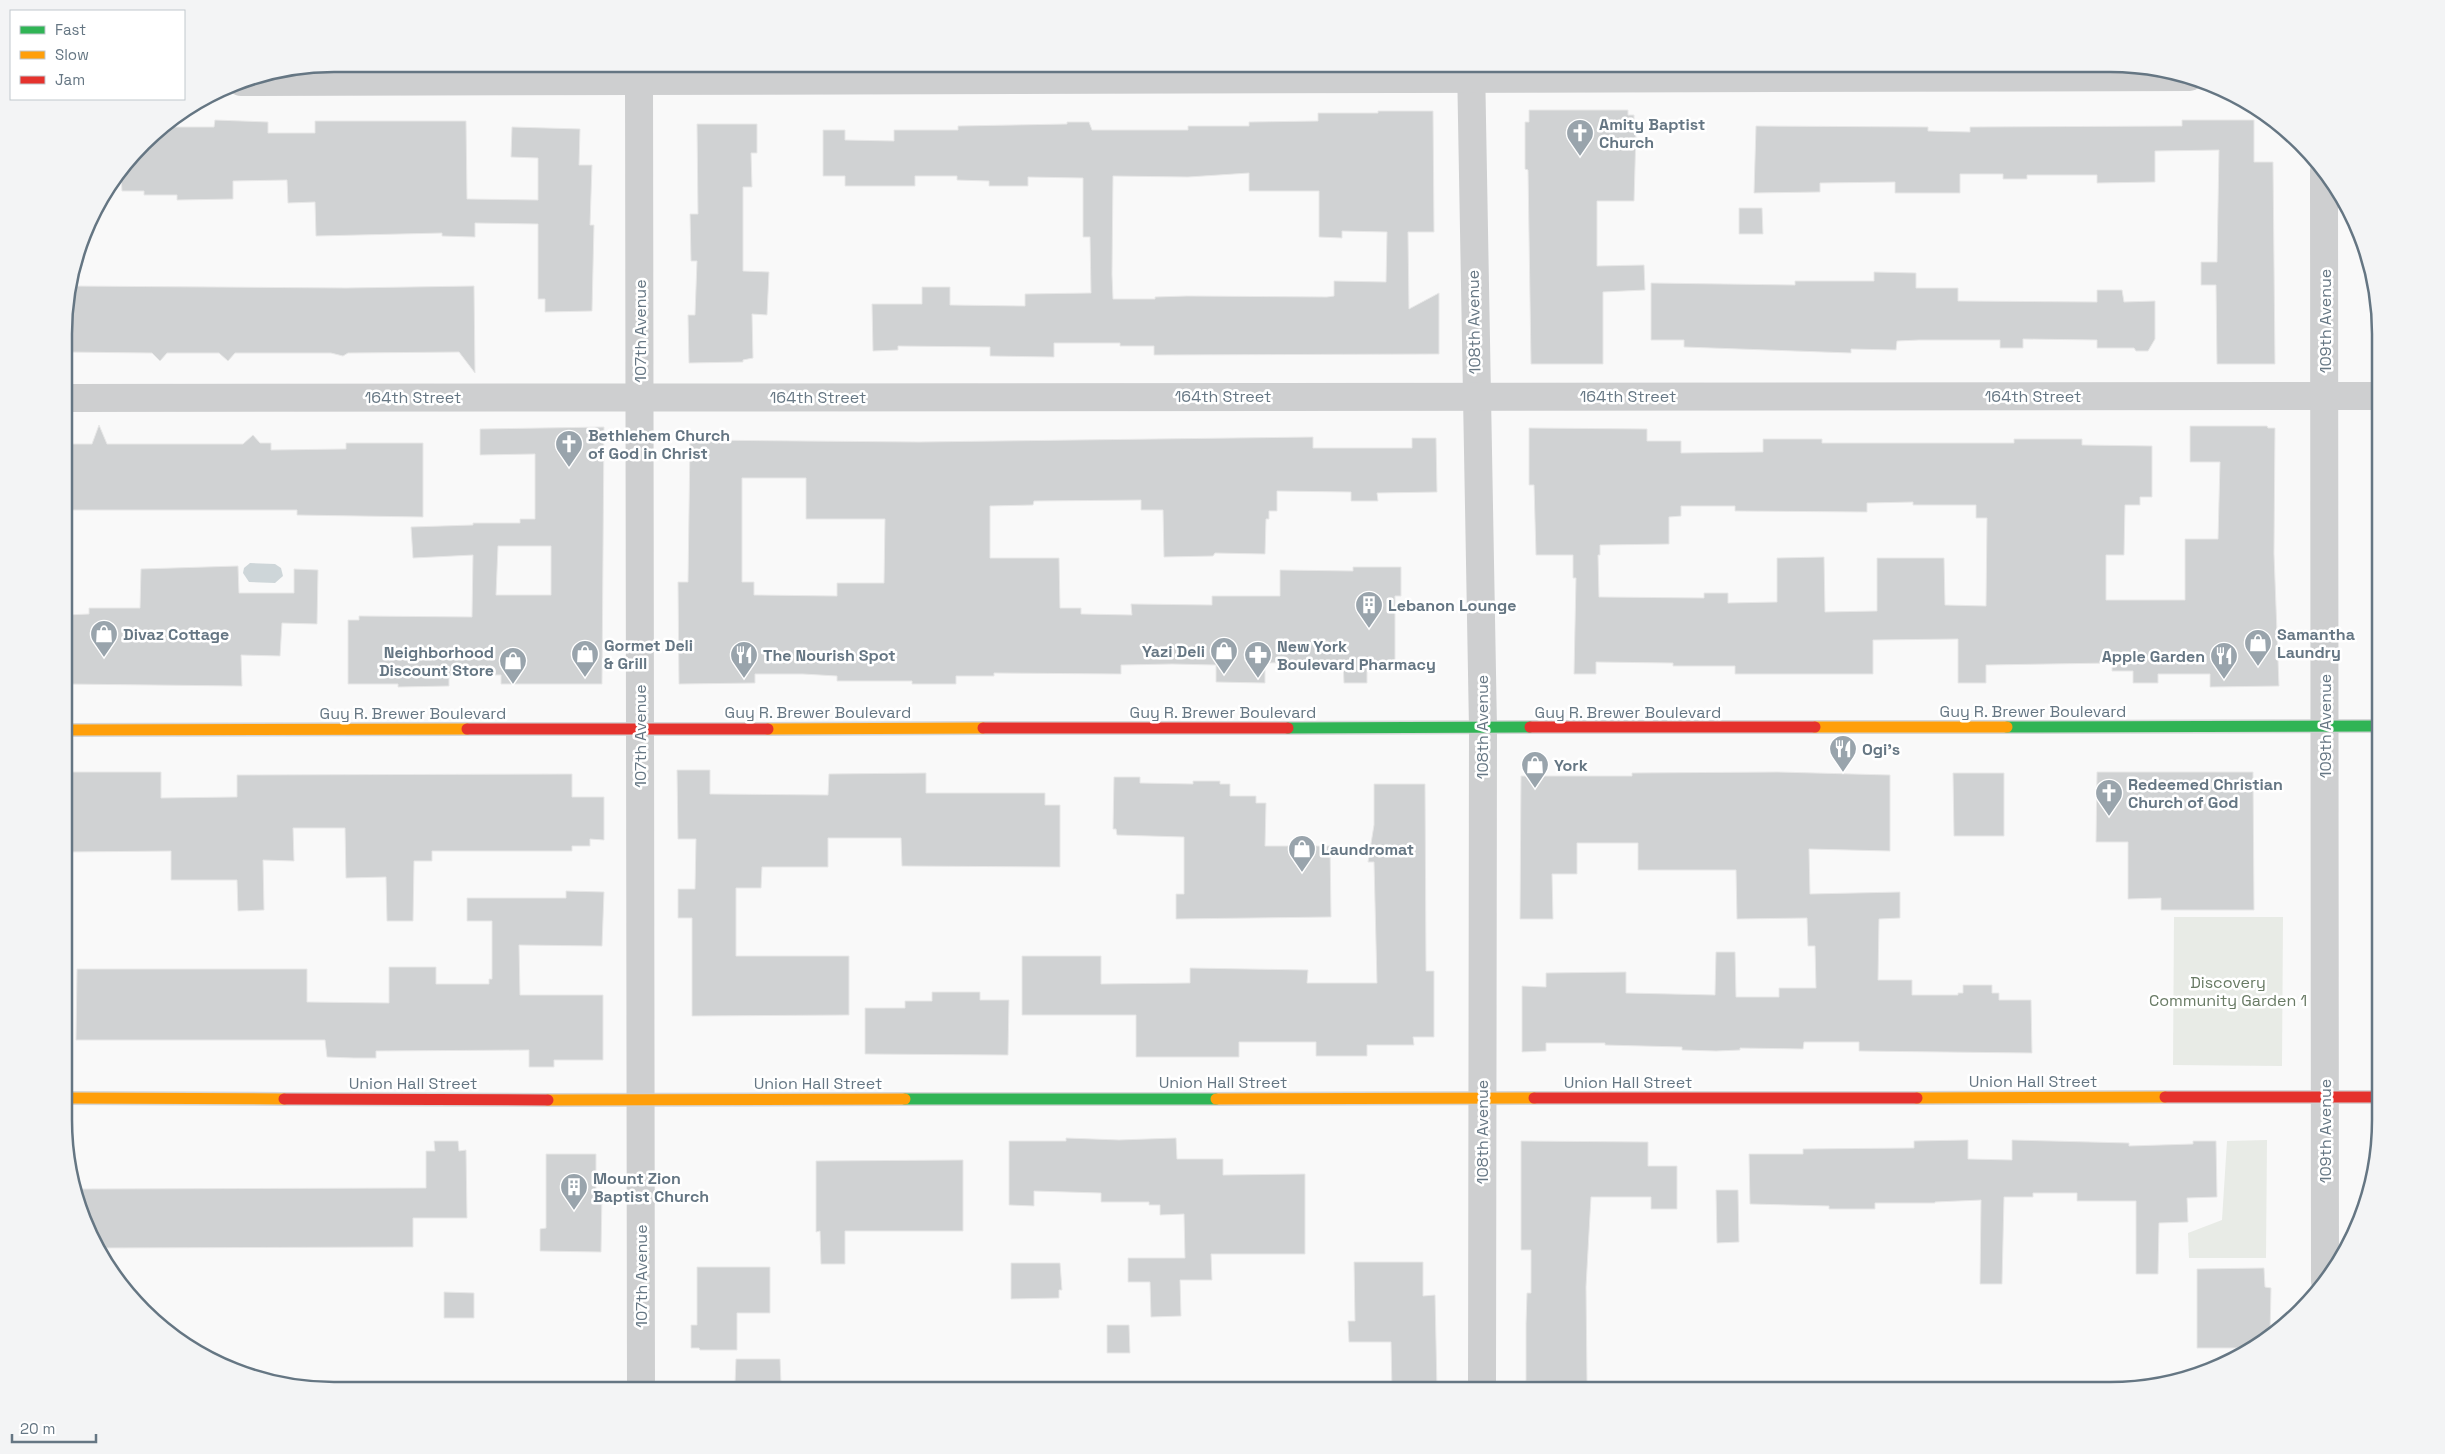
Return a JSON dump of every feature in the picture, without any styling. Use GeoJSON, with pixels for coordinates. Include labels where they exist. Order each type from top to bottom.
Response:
{"type":"FeatureCollection","features":[{"type":"Feature","properties":{"kind":"main road","name":"Guy R. Brewer Boulevard"},"geometry":{"type":"LineString","coordinates":[[73,730],[2372,726]]}},
{"type":"Feature","properties":{"kind":"main road","name":"Union Hall Street"},"geometry":{"type":"LineString","coordinates":[[73,1098],[642,1100],[2372,1097]]}},
{"type":"Feature","properties":{"kind":"street"},"geometry":{"type":"LineString","coordinates":[[264,82],[639,82],[1320,73]]}},
{"type":"Feature","properties":{"kind":"street","name":"108th Avenue"},"geometry":{"type":"LineString","coordinates":[[1471,73],[1475,396],[1483,728],[1482,1382]]}},
{"type":"Feature","properties":{"kind":"street"},"geometry":{"type":"LineString","coordinates":[[2027,73],[2151,76]]}},
{"type":"Feature","properties":{"kind":"street","name":"107th Avenue"},"geometry":{"type":"LineString","coordinates":[[639,82],[641,1382]]}},
{"type":"Feature","properties":{"kind":"street","name":"109th Avenue"},"geometry":{"type":"LineString","coordinates":[[2324,183],[2325,1269]]}},
{"type":"Feature","properties":{"kind":"street","name":"164th Street"},"geometry":{"type":"LineString","coordinates":[[73,398],[2372,396]]}},
{"type":"Feature","properties":{"kind":"green space","name":"Discovery Community Garden 1"},"geometry":{"type":"Polygon","coordinates":[[[2174,917],[2283,917],[2282,1066],[2173,1065],[2174,917]]]}},
{"type":"Feature","properties":{"kind":"green space"},"geometry":{"type":"Polygon","coordinates":[[[2267,1140],[2266,1258],[2189,1258],[2188,1233],[2222,1220],[2227,1141],[2267,1140]]]}},
{"type":"Feature","properties":{"kind":"shaded area"},"geometry":{"type":"Polygon","coordinates":[[[250,563],[275,564],[281,568],[283,576],[275,583],[249,582],[243,573],[244,568],[250,563]]]}},
{"type":"Feature","properties":{"kind":"building"},"geometry":{"type":"Polygon","coordinates":[[[1529,110],[1628,110],[1628,115],[1634,115],[1634,132],[1636,132],[1634,201],[1597,201],[1597,266],[1644,265],[1645,290],[1603,292],[1603,364],[1531,364],[1528,170],[1525,169],[1525,122],[1529,122],[1529,110]]]}},
{"type":"Feature","properties":{"kind":"building"},"geometry":{"type":"Polygon","coordinates":[[[1378,111],[1433,111],[1434,232],[1408,232],[1409,309],[1439,293],[1439,354],[1154,355],[1154,346],[1120,346],[1120,343],[1054,343],[1054,357],[990,356],[990,347],[898,346],[898,350],[873,351],[872,304],[922,304],[922,287],[950,287],[950,305],[1025,306],[1025,294],[1091,293],[1090,237],[1083,237],[1083,178],[1028,177],[1028,186],[989,186],[989,181],[957,180],[957,176],[915,176],[915,186],[845,186],[845,176],[823,176],[823,130],[845,130],[845,140],[894,141],[894,130],[958,130],[958,126],[1089,122],[1092,130],[1188,130],[1188,126],[1249,126],[1249,122],[1318,121],[1318,113],[1378,113],[1378,111]],[[1249,173],[1188,177],[1113,176],[1113,299],[1155,299],[1155,297],[1187,296],[1327,297],[1334,296],[1334,281],[1386,282],[1387,232],[1342,231],[1342,238],[1319,237],[1319,191],[1249,191],[1249,173]]]}},
{"type":"Feature","properties":{"kind":"building"},"geometry":{"type":"Polygon","coordinates":[[[215,120],[268,122],[268,133],[315,133],[315,121],[466,121],[467,199],[538,200],[538,158],[511,157],[512,127],[580,129],[579,165],[592,165],[590,225],[594,225],[592,311],[545,312],[545,299],[538,299],[538,224],[475,223],[475,237],[442,236],[442,233],[316,236],[315,202],[288,203],[287,180],[233,181],[233,199],[177,200],[177,195],[144,195],[144,191],[122,191],[121,183],[137,162],[175,127],[214,127],[215,120]]]}},
{"type":"Feature","properties":{"kind":"building"},"geometry":{"type":"Polygon","coordinates":[[[2182,120],[2254,120],[2254,162],[2273,162],[2275,364],[2217,364],[2216,285],[2201,285],[2201,262],[2217,262],[2219,150],[2155,151],[2155,182],[2097,183],[2097,175],[2027,175],[2027,179],[2003,179],[2003,174],[1960,174],[1960,193],[1895,193],[1895,182],[1820,183],[1820,192],[1754,193],[1756,126],[1928,127],[1928,131],[1970,132],[1970,127],[2182,126],[2182,120]]]}},
{"type":"Feature","properties":{"kind":"building"},"geometry":{"type":"Polygon","coordinates":[[[697,124],[757,124],[757,153],[751,153],[752,187],[743,187],[743,271],[769,272],[767,315],[752,314],[753,358],[743,360],[743,362],[689,363],[688,315],[695,315],[697,261],[691,261],[690,214],[698,214],[697,124]]]}},
{"type":"Feature","properties":{"kind":"building"},"geometry":{"type":"Polygon","coordinates":[[[1739,208],[1762,208],[1763,234],[1739,234],[1739,208]]]}},
{"type":"Feature","properties":{"kind":"building"},"geometry":{"type":"Polygon","coordinates":[[[1874,272],[1916,273],[1916,288],[1958,288],[1958,301],[2097,302],[2097,290],[2122,290],[2124,302],[2155,301],[2155,339],[2148,351],[2136,351],[2134,348],[2097,348],[2097,340],[2023,339],[2023,348],[2000,348],[2000,340],[1919,340],[1897,341],[1896,350],[1851,349],[1851,353],[1684,347],[1684,340],[1651,340],[1651,283],[1795,285],[1795,281],[1874,281],[1874,272]]]}},
{"type":"Feature","properties":{"kind":"building"},"geometry":{"type":"Polygon","coordinates":[[[77,286],[347,288],[474,286],[475,373],[459,352],[348,353],[343,356],[331,353],[235,353],[228,361],[219,353],[167,353],[160,361],[152,353],[73,352],[73,317],[77,286]]]}},
{"type":"Feature","properties":{"kind":"building"},"geometry":{"type":"Polygon","coordinates":[[[99,425],[107,444],[243,444],[253,435],[260,443],[271,443],[271,450],[346,449],[346,443],[423,443],[423,517],[297,515],[297,510],[73,510],[73,444],[92,444],[99,425]]]}},
{"type":"Feature","properties":{"kind":"building"},"geometry":{"type":"Polygon","coordinates":[[[2190,426],[2267,426],[2268,428],[2275,428],[2274,554],[2279,686],[2210,687],[2210,674],[2158,674],[2158,683],[2133,683],[2133,671],[2112,671],[2112,663],[1986,665],[1986,683],[1958,683],[1958,639],[1873,640],[1873,674],[1735,674],[1735,666],[1673,666],[1673,663],[1596,662],[1596,674],[1574,674],[1576,578],[1573,578],[1573,555],[1536,555],[1534,485],[1529,485],[1529,428],[1647,429],[1647,441],[1681,441],[1681,453],[1763,452],[1763,439],[1822,439],[1822,443],[2014,443],[2014,439],[2082,439],[2082,445],[2152,446],[2152,497],[2140,497],[2140,505],[2125,505],[2124,555],[2106,555],[2106,600],[2185,600],[2185,539],[2218,539],[2220,462],[2190,462],[2190,426]],[[1913,502],[1867,503],[1867,512],[1735,511],[1735,506],[1681,506],[1681,516],[1669,517],[1669,544],[1600,545],[1600,555],[1598,555],[1599,597],[1704,598],[1704,593],[1728,593],[1728,603],[1777,602],[1777,558],[1824,557],[1825,612],[1877,611],[1877,558],[1944,558],[1945,605],[1986,606],[1987,518],[1976,518],[1976,505],[1913,505],[1913,502]]]}},
{"type":"Feature","properties":{"kind":"building"},"geometry":{"type":"Polygon","coordinates":[[[604,427],[602,684],[501,684],[501,675],[449,675],[449,686],[398,687],[398,684],[348,684],[348,620],[359,620],[359,616],[472,617],[473,555],[413,558],[411,527],[473,525],[473,523],[520,523],[520,519],[535,519],[535,454],[480,455],[480,429],[604,427]],[[498,546],[496,595],[551,595],[551,546],[498,546]]]}},
{"type":"Feature","properties":{"kind":"building"},"geometry":{"type":"Polygon","coordinates":[[[1313,437],[1313,448],[1412,448],[1412,438],[1436,438],[1437,492],[1377,493],[1378,501],[1351,501],[1351,492],[1277,491],[1277,511],[1269,511],[1269,519],[1266,519],[1265,554],[1215,553],[1213,556],[1164,557],[1163,510],[1141,510],[1141,500],[1034,501],[1033,505],[990,506],[990,558],[1059,558],[1060,608],[1081,608],[1081,614],[1132,615],[1131,604],[1212,605],[1212,596],[1280,596],[1280,570],[1353,571],[1353,567],[1401,567],[1401,596],[1395,596],[1395,662],[1367,662],[1367,683],[1344,683],[1343,662],[1265,663],[1265,683],[1216,682],[1216,665],[1172,664],[1121,665],[1121,674],[994,673],[994,676],[956,676],[956,684],[912,684],[912,681],[837,681],[837,676],[755,674],[755,683],[679,684],[678,582],[688,582],[690,440],[919,442],[1313,437]],[[742,478],[742,582],[754,582],[754,595],[837,596],[837,583],[884,583],[885,519],[806,519],[806,478],[742,478]]]}},
{"type":"Feature","properties":{"kind":"building"},"geometry":{"type":"Polygon","coordinates":[[[238,566],[239,593],[294,593],[294,569],[318,570],[317,624],[282,623],[280,656],[241,655],[242,686],[73,684],[73,615],[89,614],[89,608],[140,608],[141,569],[238,566]]]}},
{"type":"Feature","properties":{"kind":"building"},"geometry":{"type":"Polygon","coordinates":[[[677,770],[710,770],[710,794],[828,795],[829,774],[926,773],[926,793],[1045,793],[1045,805],[1060,805],[1060,867],[902,866],[901,838],[828,838],[828,867],[762,867],[761,888],[736,888],[736,956],[849,956],[849,1015],[692,1016],[692,918],[678,918],[678,889],[695,889],[696,839],[678,839],[677,770]]]}},
{"type":"Feature","properties":{"kind":"building"},"geometry":{"type":"Polygon","coordinates":[[[73,772],[161,772],[161,798],[237,797],[237,775],[572,774],[572,797],[604,797],[604,840],[590,839],[590,846],[572,846],[572,851],[432,851],[432,861],[414,861],[413,921],[387,921],[386,877],[346,878],[345,828],[293,828],[294,861],[263,860],[264,910],[238,911],[237,880],[171,880],[171,851],[73,852],[73,772]]]}},
{"type":"Feature","properties":{"kind":"building"},"geometry":{"type":"Polygon","coordinates":[[[1778,772],[1890,775],[1890,851],[1809,849],[1810,894],[1900,892],[1900,918],[1879,919],[1878,980],[1912,980],[1912,995],[1958,995],[1958,993],[1963,993],[1963,985],[1992,985],[1992,993],[1999,993],[1999,1000],[2031,1000],[2032,1053],[1859,1051],[1859,1042],[1804,1042],[1803,1049],[1740,1048],[1740,1050],[1716,1051],[1682,1050],[1682,1047],[1605,1045],[1605,1043],[1546,1043],[1546,1051],[1522,1052],[1522,986],[1546,987],[1546,973],[1626,972],[1626,993],[1715,995],[1716,952],[1735,952],[1736,997],[1779,997],[1779,988],[1816,988],[1815,946],[1808,946],[1807,918],[1737,919],[1736,870],[1638,870],[1638,843],[1577,843],[1577,874],[1552,874],[1553,919],[1520,919],[1521,776],[1632,776],[1632,773],[1778,772]]]}},
{"type":"Feature","properties":{"kind":"building"},"geometry":{"type":"Polygon","coordinates":[[[2097,772],[2253,772],[2254,910],[2161,910],[2161,898],[2128,899],[2128,842],[2096,842],[2097,772]]]}},
{"type":"Feature","properties":{"kind":"building"},"geometry":{"type":"Polygon","coordinates":[[[1953,773],[2004,773],[2004,836],[1954,836],[1953,773]]]}},
{"type":"Feature","properties":{"kind":"building"},"geometry":{"type":"Polygon","coordinates":[[[1114,777],[1140,777],[1140,783],[1193,784],[1193,781],[1220,781],[1220,784],[1230,784],[1230,796],[1256,796],[1256,803],[1266,803],[1265,846],[1330,846],[1331,917],[1176,919],[1176,894],[1184,894],[1184,837],[1117,835],[1116,829],[1113,829],[1114,777]]]}},
{"type":"Feature","properties":{"kind":"building"},"geometry":{"type":"Polygon","coordinates":[[[1374,784],[1425,784],[1426,971],[1434,971],[1434,1037],[1413,1037],[1414,1045],[1367,1045],[1367,1056],[1316,1056],[1316,1042],[1239,1042],[1239,1057],[1136,1057],[1136,1015],[1022,1015],[1022,956],[1101,956],[1101,984],[1190,983],[1190,968],[1308,970],[1307,983],[1377,983],[1374,862],[1368,862],[1374,825],[1374,784]]]}},
{"type":"Feature","properties":{"kind":"building"},"geometry":{"type":"Polygon","coordinates":[[[566,891],[604,892],[602,946],[519,945],[520,995],[603,995],[603,1060],[554,1060],[554,1067],[529,1067],[529,1050],[376,1051],[376,1058],[354,1058],[327,1057],[325,1040],[76,1040],[77,969],[307,969],[307,1002],[389,1003],[389,967],[436,967],[436,984],[489,984],[489,979],[492,979],[492,921],[467,921],[467,898],[566,898],[566,891]]]}},
{"type":"Feature","properties":{"kind":"building"},"geometry":{"type":"Polygon","coordinates":[[[932,992],[980,992],[980,1000],[1009,1000],[1008,1055],[865,1054],[865,1008],[905,1008],[905,1001],[932,1001],[932,992]]]}},
{"type":"Feature","properties":{"kind":"building"},"geometry":{"type":"Polygon","coordinates":[[[1066,1138],[1119,1140],[1176,1138],[1177,1159],[1223,1159],[1223,1175],[1305,1174],[1305,1254],[1211,1254],[1212,1280],[1180,1280],[1181,1316],[1151,1317],[1150,1282],[1128,1282],[1128,1258],[1185,1258],[1184,1214],[1160,1215],[1160,1205],[1149,1205],[1149,1202],[1101,1202],[1101,1193],[1034,1191],[1034,1206],[1009,1205],[1009,1141],[1066,1141],[1066,1138]]]}},
{"type":"Feature","properties":{"kind":"building"},"geometry":{"type":"Polygon","coordinates":[[[1968,1140],[1968,1159],[2012,1160],[2012,1140],[2129,1143],[2129,1146],[2193,1144],[2193,1141],[2216,1141],[2217,1197],[2187,1198],[2188,1222],[2159,1223],[2158,1274],[2136,1274],[2136,1201],[2077,1201],[2077,1193],[2033,1193],[2033,1197],[2004,1197],[2002,1284],[1980,1284],[1981,1200],[1935,1203],[1875,1203],[1875,1209],[1829,1209],[1829,1206],[1750,1204],[1749,1154],[1803,1154],[1803,1149],[1914,1148],[1914,1141],[1968,1140]]]}},
{"type":"Feature","properties":{"kind":"building"},"geometry":{"type":"Polygon","coordinates":[[[434,1141],[458,1141],[459,1151],[466,1150],[467,1218],[413,1218],[413,1247],[106,1248],[92,1220],[82,1189],[426,1188],[426,1151],[435,1151],[434,1141]]]}},
{"type":"Feature","properties":{"kind":"building"},"geometry":{"type":"Polygon","coordinates":[[[1521,1141],[1648,1142],[1648,1166],[1677,1166],[1677,1209],[1651,1209],[1651,1197],[1591,1197],[1586,1287],[1587,1382],[1526,1381],[1527,1293],[1531,1293],[1531,1250],[1521,1250],[1521,1141]]]}},
{"type":"Feature","properties":{"kind":"building","name":"Mount Zion Baptist Church"},"geometry":{"type":"Polygon","coordinates":[[[546,1154],[596,1154],[596,1193],[602,1193],[601,1252],[540,1251],[540,1229],[546,1228],[546,1154]]]}},
{"type":"Feature","properties":{"kind":"building"},"geometry":{"type":"Polygon","coordinates":[[[963,1160],[963,1231],[845,1231],[845,1264],[821,1264],[820,1231],[816,1232],[816,1161],[963,1160]]]}},
{"type":"Feature","properties":{"kind":"building"},"geometry":{"type":"Polygon","coordinates":[[[1716,1190],[1738,1190],[1739,1242],[1717,1243],[1716,1190]]]}},
{"type":"Feature","properties":{"kind":"building"},"geometry":{"type":"Polygon","coordinates":[[[1354,1262],[1423,1262],[1423,1296],[1435,1295],[1437,1382],[1392,1382],[1391,1342],[1349,1342],[1348,1321],[1355,1321],[1354,1262]]]}},
{"type":"Feature","properties":{"kind":"building"},"geometry":{"type":"Polygon","coordinates":[[[1011,1263],[1060,1263],[1062,1290],[1059,1290],[1059,1298],[1011,1299],[1011,1263]]]}},
{"type":"Feature","properties":{"kind":"building"},"geometry":{"type":"Polygon","coordinates":[[[697,1267],[770,1267],[770,1313],[737,1313],[737,1350],[700,1350],[699,1348],[691,1348],[691,1325],[697,1325],[697,1267]]]}},
{"type":"Feature","properties":{"kind":"building"},"geometry":{"type":"Polygon","coordinates":[[[2264,1268],[2265,1287],[2271,1288],[2270,1327],[2238,1348],[2197,1348],[2197,1269],[2264,1268]]]}},
{"type":"Feature","properties":{"kind":"building"},"geometry":{"type":"Polygon","coordinates":[[[444,1292],[474,1293],[474,1318],[444,1318],[444,1292]]]}},
{"type":"Feature","properties":{"kind":"building"},"geometry":{"type":"Polygon","coordinates":[[[1107,1325],[1129,1325],[1130,1353],[1107,1353],[1107,1325]]]}},
{"type":"Feature","properties":{"kind":"building"},"geometry":{"type":"Polygon","coordinates":[[[736,1359],[780,1359],[781,1382],[735,1382],[736,1359]]]}},
{"type":"Feature","properties":{"kind":"traffic: fast"},"geometry":{"type":"LineString","coordinates":[[2007,727],[2372,726]]}},
{"type":"Feature","properties":{"kind":"traffic: fast"},"geometry":{"type":"LineString","coordinates":[[1288,728],[1530,727]]}},
{"type":"Feature","properties":{"kind":"traffic: fast"},"geometry":{"type":"LineString","coordinates":[[905,1099],[1216,1099]]}},
{"type":"Feature","properties":{"kind":"traffic: slow"},"geometry":{"type":"LineString","coordinates":[[1815,727],[2007,727]]}},
{"type":"Feature","properties":{"kind":"traffic: slow"},"geometry":{"type":"LineString","coordinates":[[768,729],[983,728]]}},
{"type":"Feature","properties":{"kind":"traffic: slow"},"geometry":{"type":"LineString","coordinates":[[73,730],[467,729]]}},
{"type":"Feature","properties":{"kind":"traffic: slow"},"geometry":{"type":"LineString","coordinates":[[1917,1098],[2165,1097]]}},
{"type":"Feature","properties":{"kind":"traffic: slow"},"geometry":{"type":"LineString","coordinates":[[73,1098],[284,1099]]}},
{"type":"Feature","properties":{"kind":"traffic: slow"},"geometry":{"type":"LineString","coordinates":[[1216,1099],[1534,1098]]}},
{"type":"Feature","properties":{"kind":"traffic: slow"},"geometry":{"type":"LineString","coordinates":[[548,1100],[905,1099]]}},
{"type":"Feature","properties":{"kind":"traffic: jam"},"geometry":{"type":"LineString","coordinates":[[1530,727],[1815,727]]}},
{"type":"Feature","properties":{"kind":"traffic: jam"},"geometry":{"type":"LineString","coordinates":[[983,728],[1288,728]]}},
{"type":"Feature","properties":{"kind":"traffic: jam"},"geometry":{"type":"LineString","coordinates":[[467,729],[768,729]]}},
{"type":"Feature","properties":{"kind":"traffic: jam"},"geometry":{"type":"LineString","coordinates":[[2165,1097],[2372,1097]]}},
{"type":"Feature","properties":{"kind":"traffic: jam"},"geometry":{"type":"LineString","coordinates":[[1534,1098],[1917,1098]]}},
{"type":"Feature","properties":{"kind":"traffic: jam"},"geometry":{"type":"LineString","coordinates":[[284,1099],[548,1100]]}},
{"type":"Feature","properties":{"kind":"place","name":"Amity Baptist Church"},"geometry":{"type":"Point","coordinates":[1580,157]}},
{"type":"Feature","properties":{"kind":"place","name":"Bethlehem Church of God in Christ"},"geometry":{"type":"Point","coordinates":[569,468]}},
{"type":"Feature","properties":{"kind":"place","name":"Lebanon Lounge"},"geometry":{"type":"Point","coordinates":[1369,629]}},
{"type":"Feature","properties":{"kind":"place","name":"Divaz Cottage"},"geometry":{"type":"Point","coordinates":[104,658]}},
{"type":"Feature","properties":{"kind":"place","name":"Samantha Laundry"},"geometry":{"type":"Point","coordinates":[2258,667]}},
{"type":"Feature","properties":{"kind":"place","name":"Yazi Deli"},"geometry":{"type":"Point","coordinates":[1224,675]}},
{"type":"Feature","properties":{"kind":"place","name":"Gormet Deli & Grill"},"geometry":{"type":"Point","coordinates":[585,678]}},
{"type":"Feature","properties":{"kind":"place","name":"The Nourish Spot"},"geometry":{"type":"Point","coordinates":[744,679]}},
{"type":"Feature","properties":{"kind":"place","name":"New York Boulevard Pharmacy"},"geometry":{"type":"Point","coordinates":[1258,679]}},
{"type":"Feature","properties":{"kind":"place","name":"Apple Garden"},"geometry":{"type":"Point","coordinates":[2224,680]}},
{"type":"Feature","properties":{"kind":"place","name":"Neighborhood Discount Store"},"geometry":{"type":"Point","coordinates":[513,685]}},
{"type":"Feature","properties":{"kind":"place","name":"Ogi's"},"geometry":{"type":"Point","coordinates":[1843,773]}},
{"type":"Feature","properties":{"kind":"place","name":"York"},"geometry":{"type":"Point","coordinates":[1535,789]}},
{"type":"Feature","properties":{"kind":"place","name":"Redeemed Christian Church of God"},"geometry":{"type":"Point","coordinates":[2109,817]}},
{"type":"Feature","properties":{"kind":"place","name":"Laundromat"},"geometry":{"type":"Point","coordinates":[1302,873]}},
{"type":"Feature","properties":{"kind":"place","name":"Mount Zion Baptist Church"},"geometry":{"type":"Point","coordinates":[574,1211]}}]}
